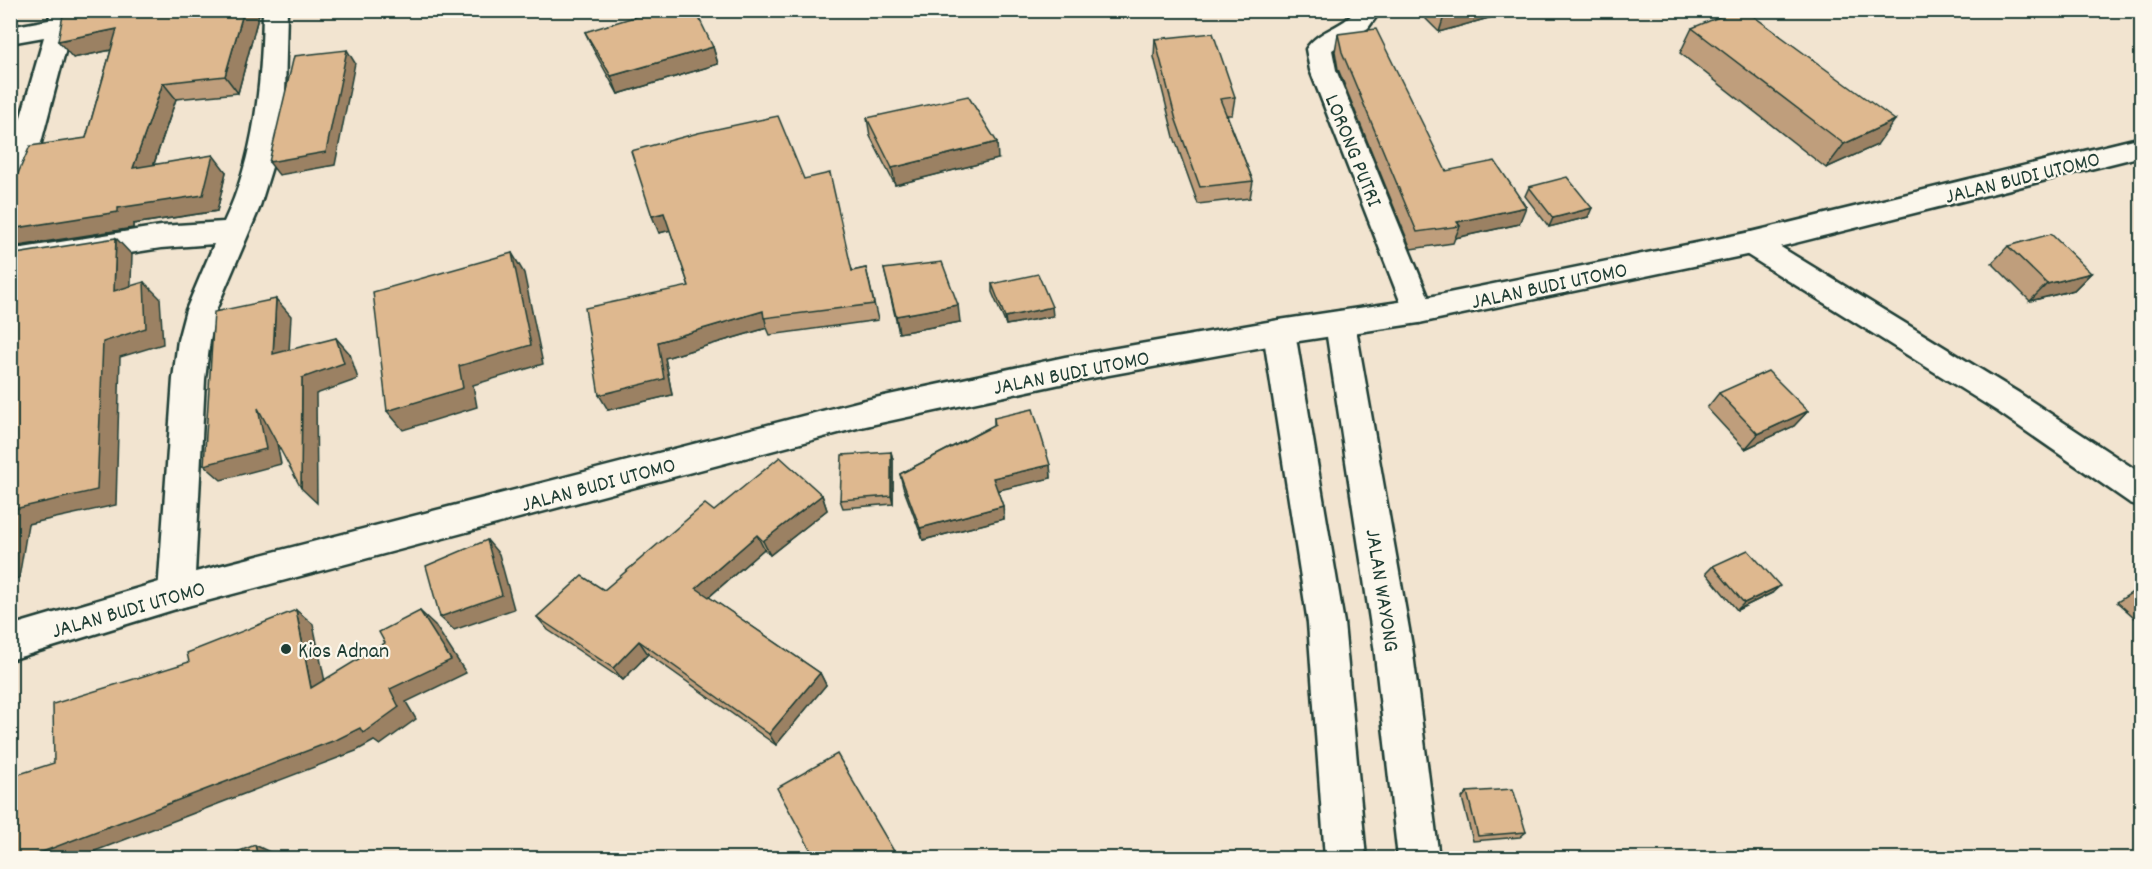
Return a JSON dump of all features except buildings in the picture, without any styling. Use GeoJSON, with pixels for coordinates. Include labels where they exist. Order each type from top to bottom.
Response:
{"type":"FeatureCollection","features":[{"type":"Feature","properties":{"kind":"street"},"geometry":{"type":"LineString","coordinates":[[176,593],[189,379],[194,340],[201,310],[233,233],[247,209],[256,183],[265,139],[272,82],[275,10]]}},
{"type":"Feature","properties":{"kind":"street","name":"LORONG PUTRI"},"geometry":{"type":"LineString","coordinates":[[1369,10],[1361,23],[1326,42],[1319,49],[1323,70],[1419,311]]}},
{"type":"Feature","properties":{"kind":"street"},"geometry":{"type":"LineString","coordinates":[[10,35],[62,18]]}},
{"type":"Feature","properties":{"kind":"street"},"geometry":{"type":"LineString","coordinates":[[10,207],[62,18]]}},
{"type":"Feature","properties":{"kind":"street","name":"JALAN BUDI UTOMO"},"geometry":{"type":"LineString","coordinates":[[10,643],[176,593],[861,414],[1065,370],[1279,332],[1419,311],[1751,243],[2142,146]]}},
{"type":"Feature","properties":{"kind":"street"},"geometry":{"type":"LineString","coordinates":[[10,261],[161,237],[195,233],[233,233]]}},
{"type":"Feature","properties":{"kind":"street"},"geometry":{"type":"LineString","coordinates":[[1751,243],[2008,402],[2142,493]]}},
{"type":"Feature","properties":{"kind":"street","name":"JALAN WAYONG"},"geometry":{"type":"LineString","coordinates":[[1340,323],[1394,646],[1419,858]]}},
{"type":"Feature","properties":{"kind":"street"},"geometry":{"type":"LineString","coordinates":[[1279,332],[1326,623],[1346,858]]}},
{"type":"Feature","properties":{"kind":"place","name":"Kios Adnan"},"geometry":{"type":"Point","coordinates":[286,649]}}]}
